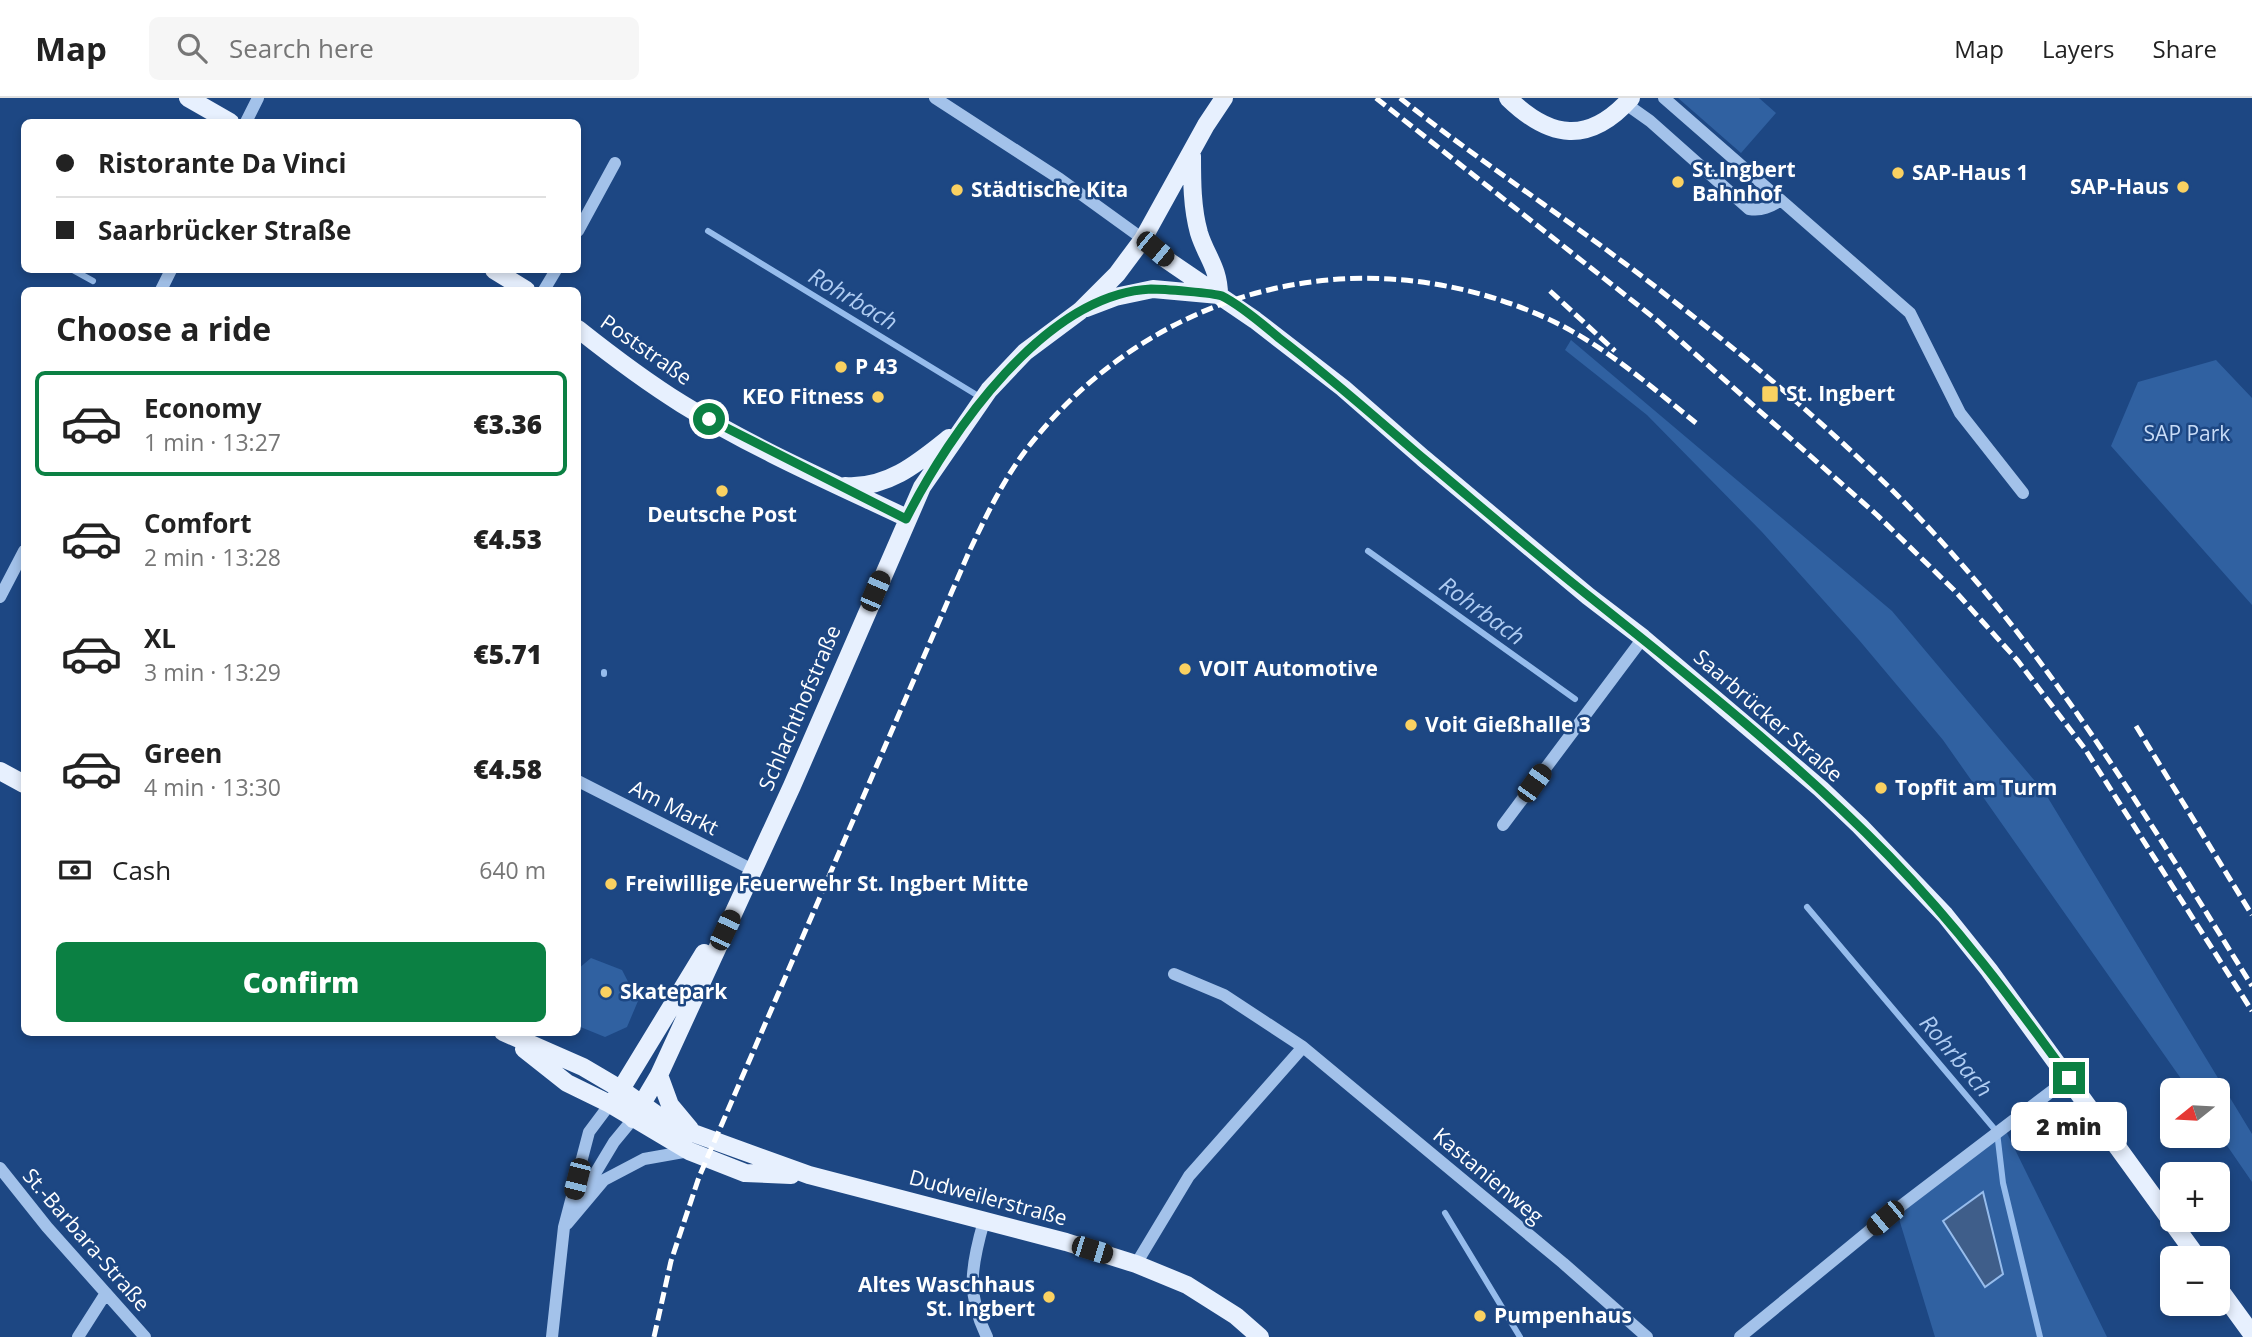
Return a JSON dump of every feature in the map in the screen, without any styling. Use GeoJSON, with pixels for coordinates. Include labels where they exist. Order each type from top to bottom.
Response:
{"type":"FeatureCollection","features":[{"type":"Feature","properties":{"kind":"main road"},"geometry":{"type":"LineString","coordinates":[[188,98],[225,119]]}},
{"type":"Feature","properties":{"kind":"main road","name":"Schlachthofstraße"},"geometry":{"type":"LineString","coordinates":[[638,1112],[659,1074],[792,786],[922,487],[989,390],[1025,352],[1080,311],[1117,274],[1143,239],[1206,125],[1224,98]]}},
{"type":"Feature","properties":{"kind":"main road"},"geometry":{"type":"LineString","coordinates":[[1508,98],[1537,122],[1552,129],[1591,129],[1611,117],[1628,101]]}},
{"type":"Feature","properties":{"kind":"main road"},"geometry":{"type":"LineString","coordinates":[[1080,311],[1115,297],[1143,290],[1219,295],[1217,270],[1198,228],[1192,190],[1192,153]]}},
{"type":"Feature","properties":{"kind":"main road","name":"Saarbrücker Straße"},"geometry":{"type":"LineString","coordinates":[[1143,239],[1167,260],[1219,295],[1343,388],[1423,458],[1588,596],[1643,638],[1821,789],[1890,858],[1971,947],[2189,1246]]}},
{"type":"Feature","properties":{"kind":"main road"},"geometry":{"type":"LineString","coordinates":[[499,273],[521,287]]}},
{"type":"Feature","properties":{"kind":"main road","name":"Poststraße"},"geometry":{"type":"LineString","coordinates":[[581,331],[633,372],[685,406],[906,519]]}},
{"type":"Feature","properties":{"kind":"main road"},"geometry":{"type":"LineString","coordinates":[[838,485],[860,487],[899,475],[967,422]]}},
{"type":"Feature","properties":{"kind":"main road","name":"Schlachthofstraße"},"geometry":{"type":"LineString","coordinates":[[616,1097],[707,948],[736,906]]}},
{"type":"Feature","properties":{"kind":"main road","name":"Dudweilerstraße"},"geometry":{"type":"LineString","coordinates":[[510,1036],[583,1068],[616,1097],[638,1112],[663,1119],[691,1142],[1066,1242],[1136,1264],[1187,1285],[1236,1316],[1260,1337]]}},
{"type":"Feature","properties":{"kind":"main road"},"geometry":{"type":"LineString","coordinates":[[659,1074],[670,1105],[691,1142]]}},
{"type":"Feature","properties":{"kind":"main road"},"geometry":{"type":"LineString","coordinates":[[2230,1304],[2252,1334]]}},
{"type":"Feature","properties":{"kind":"street"},"geometry":{"type":"LineString","coordinates":[[248,119],[258,98]]}},
{"type":"Feature","properties":{"kind":"street"},"geometry":{"type":"LineString","coordinates":[[935,98],[1060,179],[1143,239]]}},
{"type":"Feature","properties":{"kind":"street"},"geometry":{"type":"LineString","coordinates":[[1664,98],[1910,313],[1960,412],[2023,493]]}},
{"type":"Feature","properties":{"kind":"street"},"geometry":{"type":"LineString","coordinates":[[1628,101],[1749,209],[1758,211],[1781,200]]}},
{"type":"Feature","properties":{"kind":"street"},"geometry":{"type":"LineString","coordinates":[[581,225],[615,163]]}},
{"type":"Feature","properties":{"kind":"street"},"geometry":{"type":"LineString","coordinates":[[0,597],[21,557]]}},
{"type":"Feature","properties":{"kind":"street"},"geometry":{"type":"LineString","coordinates":[[1503,825],[1643,638]]}},
{"type":"Feature","properties":{"kind":"street","name":"Am Markt"},"geometry":{"type":"LineString","coordinates":[[581,782],[753,870]]}},
{"type":"Feature","properties":{"kind":"street","name":"Kastanienweg"},"geometry":{"type":"LineString","coordinates":[[1174,974],[1224,995],[1303,1047],[1563,1263],[1647,1337]]}},
{"type":"Feature","properties":{"kind":"street"},"geometry":{"type":"LineString","coordinates":[[1136,1264],[1189,1176],[1303,1047]]}},
{"type":"Feature","properties":{"kind":"street"},"geometry":{"type":"LineString","coordinates":[[1740,1337],[1905,1203],[2069,1078]]}},
{"type":"Feature","properties":{"kind":"street"},"geometry":{"type":"LineString","coordinates":[[552,1337],[564,1227],[589,1132],[616,1097]]}},
{"type":"Feature","properties":{"kind":"street"},"geometry":{"type":"LineString","coordinates":[[564,1227],[614,1142],[638,1112]]}},
{"type":"Feature","properties":{"kind":"street"},"geometry":{"type":"LineString","coordinates":[[564,1227],[604,1180],[643,1159],[691,1142]]}},
{"type":"Feature","properties":{"kind":"street","name":"St.-Barbara-Straße"},"geometry":{"type":"LineString","coordinates":[[0,1168],[47,1227],[145,1337]]}},
{"type":"Feature","properties":{"kind":"street"},"geometry":{"type":"LineString","coordinates":[[984,1221],[974,1255],[972,1278],[977,1316],[987,1337]]}},
{"type":"Feature","properties":{"kind":"street"},"geometry":{"type":"LineString","coordinates":[[78,1337],[106,1293]]}},
{"type":"Feature","properties":{"kind":"green space"},"geometry":{"type":"Polygon","coordinates":[[[1678,98],[1759,98],[1776,113],[1741,153],[1678,98]]]}},
{"type":"Feature","properties":{"kind":"green space"},"geometry":{"type":"Polygon","coordinates":[[[1571,340],[1892,611],[2045,793],[2218,1078],[2181,1078],[1943,740],[1859,640],[1762,532],[1647,415],[1565,350],[1571,340]]]}},
{"type":"Feature","properties":{"kind":"green space","name":"SAP Park"},"geometry":{"type":"Polygon","coordinates":[[[2216,360],[2252,398],[2252,605],[2111,446],[2138,382],[2216,360]]]}},
{"type":"Feature","properties":{"kind":"green space","name":"Skatepark"},"geometry":{"type":"Polygon","coordinates":[[[591,958],[622,970],[638,1001],[627,1027],[605,1037],[581,1027],[581,966],[591,958]]]}},
{"type":"Feature","properties":{"kind":"green space"},"geometry":{"type":"Polygon","coordinates":[[[2230,1098],[2252,1134],[2252,1182],[2229,1148],[2230,1098]]]}},
{"type":"Feature","properties":{"kind":"green space"},"geometry":{"type":"Polygon","coordinates":[[[2004,1127],[2107,1337],[1935,1337],[1896,1209],[2004,1127]]]}},
{"type":"Feature","properties":{"kind":"shaded area"},"geometry":{"type":"Polygon","coordinates":[[[1983,1192],[2003,1274],[1985,1287],[1943,1221],[1983,1192]]]}},
{"type":"Feature","properties":{"kind":"waterway","name":"Rohrbach"},"geometry":{"type":"LineString","coordinates":[[708,231],[980,397]]}},
{"type":"Feature","properties":{"kind":"waterway"},"geometry":{"type":"LineString","coordinates":[[78,273],[93,281]]}},
{"type":"Feature","properties":{"kind":"waterway","name":"Rohrbach"},"geometry":{"type":"LineString","coordinates":[[1368,551],[1575,699]]}},
{"type":"Feature","properties":{"kind":"waterway","name":"Rohrbach"},"geometry":{"type":"LineString","coordinates":[[1807,907],[1997,1132],[2003,1183],[2040,1337]]}},
{"type":"Feature","properties":{"kind":"waterway"},"geometry":{"type":"LineString","coordinates":[[1445,1213],[1520,1337]]}},
{"type":"Feature","properties":{"kind":"railway"},"geometry":{"type":"LineString","coordinates":[[1376,98],[1658,321],[1877,515],[1954,590],[2018,661],[2085,749],[2252,1011]]}},
{"type":"Feature","properties":{"kind":"railway"},"geometry":{"type":"LineString","coordinates":[[1400,98],[1701,322],[1818,421],[1902,500],[2002,612],[2047,672],[2132,795],[2252,986]]}},
{"type":"Feature","properties":{"kind":"railway"},"geometry":{"type":"LineString","coordinates":[[654,1337],[671,1261],[699,1177],[969,552],[1011,471],[1029,446],[1079,392],[1136,348],[1198,314],[1264,291],[1332,280],[1403,280],[1474,292],[1565,327],[1604,351],[1696,423]]}},
{"type":"Feature","properties":{"kind":"railway"},"geometry":{"type":"LineString","coordinates":[[1550,291],[1615,351]]}},
{"type":"Feature","properties":{"kind":"railway"},"geometry":{"type":"LineString","coordinates":[[2136,726],[2252,915]]}},
{"type":"Feature","properties":{"kind":"place","name":"SAP-Haus 1"},"geometry":{"type":"Point","coordinates":[1898,173]}},
{"type":"Feature","properties":{"kind":"place","name":"St.Ingbert Bahnhof"},"geometry":{"type":"Point","coordinates":[1678,182]}},
{"type":"Feature","properties":{"kind":"place","name":"SAP-Haus"},"geometry":{"type":"Point","coordinates":[2183,187]}},
{"type":"Feature","properties":{"kind":"place","name":"Städtische Kita"},"geometry":{"type":"Point","coordinates":[957,190]}},
{"type":"Feature","properties":{"kind":"place","name":"P 43"},"geometry":{"type":"Point","coordinates":[841,367]}},
{"type":"Feature","properties":{"kind":"place","name":"St. Ingbert"},"geometry":{"type":"Point","coordinates":[1770,394]}},
{"type":"Feature","properties":{"kind":"place","name":"KEO Fitness"},"geometry":{"type":"Point","coordinates":[878,397]}},
{"type":"Feature","properties":{"kind":"place","name":"Deutsche Post"},"geometry":{"type":"Point","coordinates":[722,491]}},
{"type":"Feature","properties":{"kind":"place","name":"VOIT Automotive"},"geometry":{"type":"Point","coordinates":[1185,669]}},
{"type":"Feature","properties":{"kind":"place","name":"Voit Gießhalle 3"},"geometry":{"type":"Point","coordinates":[1411,725]}},
{"type":"Feature","properties":{"kind":"place","name":"Topfit am Turm"},"geometry":{"type":"Point","coordinates":[1881,788]}},
{"type":"Feature","properties":{"kind":"place","name":"Freiwillige Feuerwehr St. Ingbert Mitte"},"geometry":{"type":"Point","coordinates":[611,884]}},
{"type":"Feature","properties":{"kind":"place","name":"Skatepark"},"geometry":{"type":"Point","coordinates":[606,992]}},
{"type":"Feature","properties":{"kind":"place","name":"Altes Waschhaus St. Ingbert"},"geometry":{"type":"Point","coordinates":[1049,1297]}},
{"type":"Feature","properties":{"kind":"place","name":"Pumpenhaus"},"geometry":{"type":"Point","coordinates":[1480,1316]}},
{"type":"Feature","properties":{"kind":"route"},"geometry":{"type":"LineString","coordinates":[[709,419],[906,519],[922,487],[989,390],[1025,352],[1080,311],[1115,297],[1143,290],[1219,295],[1343,388],[1423,458],[1588,596],[1643,638],[1821,789],[1945,915],[2069,1078]]}}]}
